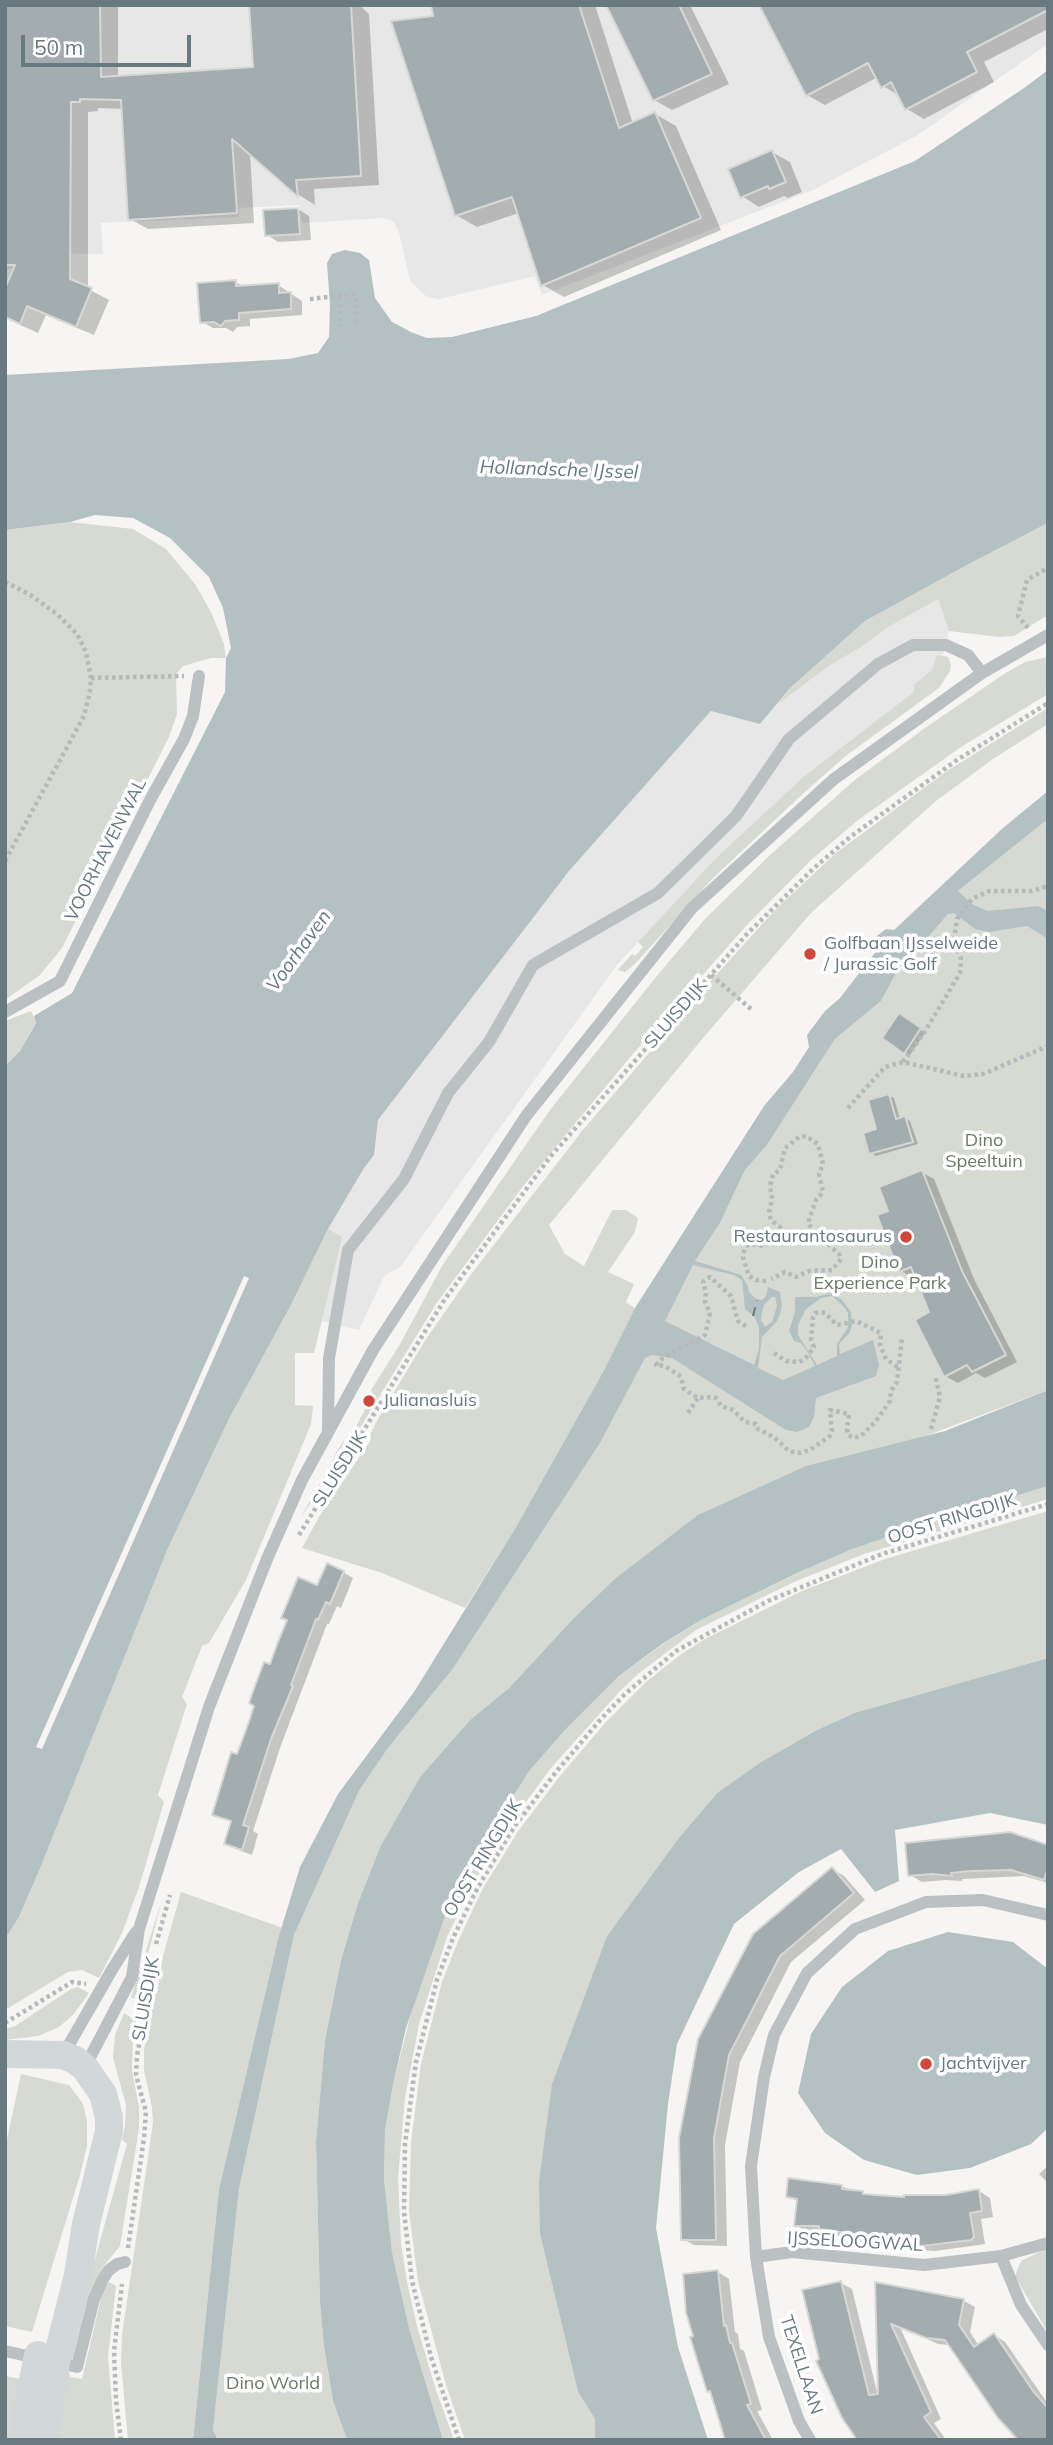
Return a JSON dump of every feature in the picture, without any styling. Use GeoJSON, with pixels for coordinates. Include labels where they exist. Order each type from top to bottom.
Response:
{"type":"FeatureCollection","features":[{"type":"Feature","properties":{"kind":"main road"},"geometry":{"type":"LineString","coordinates":[[5,2054],[74,2061],[103,2094],[109,2117],[78,2275],[47,2360],[24,2440]]}},
{"type":"Feature","properties":{"kind":"main road"},"geometry":{"type":"LineString","coordinates":[[45,2440],[47,2360]]}},
{"type":"Feature","properties":{"kind":"street","name":"SLUISDIJK"},"geometry":{"type":"LineString","coordinates":[[74,2061],[132,1977],[139,1928],[209,1707],[267,1559],[302,1480],[373,1350],[526,1116],[692,908],[834,779],[982,673],[1043,638]]}},
{"type":"Feature","properties":{"kind":"street"},"geometry":{"type":"LineString","coordinates":[[328,1432],[329,1358],[348,1250],[404,1179],[448,1093],[489,1042],[533,965],[658,893],[736,816],[789,739],[878,664],[913,645],[946,645],[968,654],[982,673]]}},
{"type":"Feature","properties":{"kind":"street","name":"VOORHAVENWAL"},"geometry":{"type":"LineString","coordinates":[[5,1012],[60,981],[150,800],[184,739],[193,716],[199,676]]}},
{"type":"Feature","properties":{"kind":"street"},"geometry":{"type":"LineString","coordinates":[[757,2258],[751,2166],[764,2077],[774,2035],[807,1973],[856,1929],[926,1902],[983,1900],[1048,1916]]}},
{"type":"Feature","properties":{"kind":"street","name":"SLUISDIJK"},"geometry":{"type":"LineString","coordinates":[[74,2061],[113,1968],[139,1928]]}},
{"type":"Feature","properties":{"kind":"street","name":"IJSSELOOGWAL"},"geometry":{"type":"LineString","coordinates":[[757,2258],[793,2252],[923,2264],[1001,2256],[1048,2243]]}},
{"type":"Feature","properties":{"kind":"street"},"geometry":{"type":"LineString","coordinates":[[1001,2256],[1021,2305],[1048,2345]]}},
{"type":"Feature","properties":{"kind":"street","name":"TEXELLAAN"},"geometry":{"type":"LineString","coordinates":[[757,2258],[769,2337],[799,2421],[810,2440]]}},
{"type":"Feature","properties":{"kind":"street"},"geometry":{"type":"LineString","coordinates":[[5,2351],[77,2367],[94,2299],[102,2281],[108,2271],[125,2262]]}},
{"type":"Feature","properties":{"kind":"path"},"geometry":{"type":"LineString","coordinates":[[310,299],[355,294],[357,325]]}},
{"type":"Feature","properties":{"kind":"path"},"geometry":{"type":"LineString","coordinates":[[339,297],[341,327]]}},
{"type":"Feature","properties":{"kind":"path"},"geometry":{"type":"LineString","coordinates":[[1043,638],[1018,617],[1027,580],[1048,568]]}},
{"type":"Feature","properties":{"kind":"path"},"geometry":{"type":"LineString","coordinates":[[5,582],[29,594],[57,614],[77,634],[86,652],[91,678],[84,716],[5,862]]}},
{"type":"Feature","properties":{"kind":"path"},"geometry":{"type":"LineString","coordinates":[[91,678],[199,676]]}},
{"type":"Feature","properties":{"kind":"path","name":"SLUISDIJK"},"geometry":{"type":"LineString","coordinates":[[292,1546],[432,1320],[485,1244],[550,1157],[711,975],[780,900],[850,837],[957,761],[1048,703]]}},
{"type":"Feature","properties":{"kind":"path"},"geometry":{"type":"LineString","coordinates":[[903,1062],[960,973],[961,959],[954,940],[957,919],[972,899],[989,891],[1032,891],[1048,886]]}},
{"type":"Feature","properties":{"kind":"path"},"geometry":{"type":"LineString","coordinates":[[711,975],[751,1009]]}},
{"type":"Feature","properties":{"kind":"path"},"geometry":{"type":"LineString","coordinates":[[848,1108],[885,1068],[903,1062],[964,1076],[983,1074],[1048,1046]]}},
{"type":"Feature","properties":{"kind":"path"},"geometry":{"type":"LineString","coordinates":[[806,1136],[818,1144],[823,1164],[819,1174],[823,1192],[816,1200],[808,1223],[816,1233],[825,1237],[841,1259],[832,1270],[809,1271],[796,1277],[785,1272],[768,1280],[756,1280],[749,1276],[743,1257],[744,1251],[746,1246],[751,1244],[764,1246],[773,1241],[784,1243],[785,1238],[780,1227],[771,1220],[769,1213],[772,1199],[770,1186],[773,1174],[780,1170],[785,1148],[799,1137],[806,1136]]}},
{"type":"Feature","properties":{"kind":"path"},"geometry":{"type":"LineString","coordinates":[[746,1326],[738,1321],[731,1296],[710,1277],[703,1282],[705,1301],[710,1313],[705,1335],[660,1360],[656,1365],[665,1366],[681,1377],[684,1389],[698,1398],[713,1396],[726,1410],[733,1410],[745,1422],[753,1422],[758,1429],[775,1438],[789,1451],[799,1453],[810,1450],[830,1436],[830,1410],[849,1414],[849,1435],[861,1436],[890,1401],[891,1391],[897,1382],[902,1338]]}},
{"type":"Feature","properties":{"kind":"path"},"geometry":{"type":"LineString","coordinates":[[774,1353],[779,1358],[799,1362],[810,1353],[815,1313],[824,1313],[837,1325],[861,1322],[881,1334],[880,1345],[886,1360],[899,1368]]}},
{"type":"Feature","properties":{"kind":"path"},"geometry":{"type":"LineString","coordinates":[[931,1429],[940,1397],[935,1375]]}},
{"type":"Feature","properties":{"kind":"path"},"geometry":{"type":"LineString","coordinates":[[688,1413],[698,1398]]}},
{"type":"Feature","properties":{"kind":"path","name":"OOST RINGDIJK"},"geometry":{"type":"LineString","coordinates":[[460,2440],[431,2357],[412,2281],[404,2212],[405,2143],[415,2062],[437,1980],[453,1938],[478,1887],[514,1828],[556,1772],[601,1719],[625,1694],[676,1651],[768,1601],[882,1554],[1048,1504]]}},
{"type":"Feature","properties":{"kind":"path","name":"SLUISDIJK"},"geometry":{"type":"LineString","coordinates":[[153,1955],[171,1892]]}},
{"type":"Feature","properties":{"kind":"path","name":"SLUISDIJK"},"geometry":{"type":"LineString","coordinates":[[121,2440],[114,2351],[144,2138],[146,2112],[136,2075],[150,1976]]}},
{"type":"Feature","properties":{"kind":"shaded area"},"geometry":{"type":"Polygon","coordinates":[[[5,5],[1048,5],[1048,44],[916,136],[813,190],[542,295],[535,276],[440,299],[427,297],[410,281],[399,232],[393,221],[382,218],[302,223],[299,205],[239,208],[239,217],[101,223],[103,254],[24,253],[24,269],[5,269],[5,5]]]}},
{"type":"Feature","properties":{"kind":"shaded area"},"geometry":{"type":"Polygon","coordinates":[[[938,599],[949,631],[934,678],[803,777],[715,859],[616,966],[401,1266],[384,1276],[359,1330],[321,1321],[341,1238],[328,1229],[374,1155],[378,1120],[569,871],[711,711],[760,724],[790,688],[837,644],[938,599]]]}},
{"type":"Feature","properties":{"kind":"green space"},"geometry":{"type":"Polygon","coordinates":[[[70,522],[133,529],[166,549],[195,584],[211,612],[224,644],[226,658],[211,658],[183,666],[176,674],[177,714],[169,737],[62,948],[40,975],[5,1000],[5,530],[70,522]]]}},
{"type":"Feature","properties":{"kind":"green space"},"geometry":{"type":"Polygon","coordinates":[[[1048,523],[1048,615],[1014,636],[999,637],[949,631],[938,599],[888,627],[830,665],[778,704],[790,688],[865,621],[1048,523]]]}},
{"type":"Feature","properties":{"kind":"green space"},"geometry":{"type":"Polygon","coordinates":[[[937,655],[948,657],[951,664],[950,671],[939,688],[847,755],[807,790],[713,878],[635,964],[625,972],[618,970],[632,954],[635,956],[643,947],[638,942],[715,859],[803,777],[914,692],[914,685],[932,670],[937,655]]]}},
{"type":"Feature","properties":{"kind":"green space"},"geometry":{"type":"Polygon","coordinates":[[[1048,657],[1048,694],[961,747],[858,820],[811,860],[746,926],[632,1055],[524,1185],[436,1304],[341,1459],[301,1517],[343,1441],[348,1442],[373,1394],[371,1390],[399,1346],[442,1266],[550,1110],[705,919],[770,855],[856,779],[1004,674],[1025,662],[1048,657]]]}},
{"type":"Feature","properties":{"kind":"green space"},"geometry":{"type":"Polygon","coordinates":[[[1048,708],[1048,724],[993,759],[936,801],[811,913],[703,1038],[549,1225],[565,1254],[584,1266],[612,1210],[626,1210],[638,1218],[635,1232],[608,1272],[634,1284],[626,1302],[635,1308],[603,1372],[516,1527],[465,1608],[382,1573],[302,1548],[319,1517],[371,1440],[369,1436],[378,1419],[424,1342],[472,1273],[582,1131],[716,975],[777,908],[836,853],[947,771],[1048,708]]]}},
{"type":"Feature","properties":{"kind":"green space","name":"Dino Experience Park"},"geometry":{"type":"Polygon","coordinates":[[[1048,819],[1048,1390],[920,1438],[572,1620],[509,1688],[470,1720],[420,1777],[380,1847],[358,1903],[341,1960],[325,2040],[316,2141],[320,2302],[333,2401],[347,2440],[218,2440],[213,2430],[239,2189],[294,1935],[359,1791],[388,1748],[452,1670],[600,1443],[695,1261],[720,1223],[745,1170],[767,1145],[835,1039],[881,1001],[894,977],[948,914],[958,891],[1048,819]]]}},
{"type":"Feature","properties":{"kind":"green space"},"geometry":{"type":"Polygon","coordinates":[[[31,1011],[36,1022],[20,1051],[5,1066],[5,1021],[31,1011]]]}},
{"type":"Feature","properties":{"kind":"green space"},"geometry":{"type":"Polygon","coordinates":[[[328,1229],[342,1237],[314,1353],[295,1353],[295,1405],[313,1406],[311,1424],[246,1580],[209,1643],[202,1646],[182,1697],[187,1704],[158,1795],[164,1802],[139,1887],[122,1933],[99,1978],[82,1970],[68,1972],[5,2010],[5,1939],[19,1917],[39,1871],[168,1548],[230,1417],[291,1305],[328,1229]]]}},
{"type":"Feature","properties":{"kind":"green space"},"geometry":{"type":"Polygon","coordinates":[[[1048,1486],[1048,1499],[864,1554],[794,1582],[696,1630],[620,1691],[551,1768],[509,1825],[472,1885],[447,1937],[419,2024],[405,2098],[398,2178],[401,2243],[417,2326],[454,2440],[443,2440],[409,2328],[392,2252],[384,2179],[385,2130],[394,2080],[418,1987],[445,1916],[470,1863],[500,1815],[530,1770],[619,1676],[701,1620],[850,1550],[1048,1486]]]}},
{"type":"Feature","properties":{"kind":"green space"},"geometry":{"type":"Polygon","coordinates":[[[1048,1511],[1048,1658],[854,1713],[815,1731],[761,1762],[717,1793],[678,1839],[607,1936],[540,2234],[578,2392],[595,2419],[595,2440],[465,2440],[446,2385],[418,2281],[409,2211],[411,2143],[421,2064],[442,1982],[483,1888],[519,1830],[606,1722],[646,1682],[705,1639],[802,1591],[885,1559],[1048,1511]]]}},
{"type":"Feature","properties":{"kind":"green space"},"geometry":{"type":"Polygon","coordinates":[[[181,1892],[283,1928],[278,1939],[219,2189],[193,2440],[128,2440],[121,2363],[122,2335],[153,2123],[144,2070],[144,2050],[153,1993],[157,1994],[163,1956],[181,1892]]]}},
{"type":"Feature","properties":{"kind":"green space"},"geometry":{"type":"Polygon","coordinates":[[[162,1900],[148,1954],[141,2002],[131,1997],[162,1900]]]}},
{"type":"Feature","properties":{"kind":"green space"},"geometry":{"type":"Polygon","coordinates":[[[78,1987],[89,1993],[73,2015],[59,2027],[38,2036],[5,2040],[5,2029],[15,2026],[78,1987]]]}},
{"type":"Feature","properties":{"kind":"green space"},"geometry":{"type":"Polygon","coordinates":[[[124,2013],[136,2021],[132,2071],[139,2107],[139,2128],[120,2246],[103,2267],[94,2285],[76,2357],[70,2360],[68,2356],[127,2144],[122,2140],[126,2105],[113,2058],[115,2035],[124,2013]]]}},
{"type":"Feature","properties":{"kind":"green space"},"geometry":{"type":"Polygon","coordinates":[[[21,2074],[69,2085],[83,2104],[87,2121],[87,2146],[80,2175],[32,2332],[5,2326],[5,2149],[21,2074]]]}},
{"type":"Feature","properties":{"kind":"green space"},"geometry":{"type":"Polygon","coordinates":[[[1048,2248],[1048,2333],[1015,2276],[1021,2261],[1048,2248]]]}},
{"type":"Feature","properties":{"kind":"green space"},"geometry":{"type":"Polygon","coordinates":[[[109,2282],[116,2286],[108,2357],[115,2440],[51,2440],[60,2370],[69,2373],[70,2377],[82,2379],[103,2290],[109,2282]]]}},
{"type":"Feature","properties":{"kind":"green space"},"geometry":{"type":"Polygon","coordinates":[[[5,2376],[21,2379],[12,2440],[5,2440],[5,2376]]]}},
{"type":"Feature","properties":{"kind":"water"},"geometry":{"type":"Polygon","coordinates":[[[1048,70],[1048,523],[865,621],[790,688],[760,724],[711,711],[569,871],[378,1120],[374,1155],[328,1229],[291,1305],[230,1417],[168,1548],[39,1871],[19,1917],[5,1939],[5,1066],[20,1051],[36,1023],[34,1016],[72,993],[225,692],[226,658],[231,648],[223,608],[209,577],[170,538],[133,518],[95,515],[70,522],[5,530],[5,375],[289,359],[318,353],[329,337],[327,263],[332,254],[345,250],[360,253],[369,260],[375,298],[392,322],[427,338],[452,337],[536,316],[915,161],[1048,70]]]}},
{"type":"Feature","properties":{"kind":"water"},"geometry":{"type":"Polygon","coordinates":[[[1048,791],[1048,819],[958,891],[972,904],[987,911],[1038,906],[1048,911],[1048,939],[1027,926],[989,932],[975,929],[954,913],[948,914],[894,977],[881,1001],[835,1039],[767,1145],[745,1170],[720,1223],[695,1261],[741,1275],[749,1292],[756,1299],[762,1300],[766,1296],[768,1287],[780,1292],[780,1314],[762,1337],[758,1368],[783,1380],[815,1366],[807,1351],[801,1343],[794,1341],[789,1331],[795,1312],[795,1297],[816,1297],[832,1293],[842,1300],[851,1312],[852,1326],[839,1344],[840,1354],[873,1340],[879,1365],[876,1376],[816,1398],[814,1417],[809,1427],[797,1432],[786,1430],[672,1358],[652,1355],[645,1358],[600,1443],[452,1670],[388,1748],[359,1791],[294,1935],[239,2189],[213,2430],[218,2440],[193,2440],[219,2189],[278,1939],[300,1867],[338,1794],[414,1692],[516,1527],[603,1372],[635,1308],[764,1106],[793,1072],[809,1047],[807,1035],[877,950],[873,939],[886,929],[894,930],[1003,828],[1048,791]],[[693,1265],[665,1321],[754,1365],[759,1349],[759,1327],[754,1316],[745,1309],[742,1280],[734,1275],[693,1265]],[[832,1296],[821,1298],[806,1309],[798,1325],[798,1335],[817,1365],[837,1356],[837,1344],[848,1327],[848,1313],[845,1308],[832,1296]],[[775,1297],[764,1305],[762,1312],[761,1320],[765,1327],[772,1322],[777,1306],[775,1297]]]}},
{"type":"Feature","properties":{"kind":"water"},"geometry":{"type":"Polygon","coordinates":[[[1048,1390],[1048,1486],[850,1550],[701,1620],[662,1644],[619,1676],[530,1770],[470,1863],[445,1916],[406,2028],[385,2130],[384,2179],[392,2252],[409,2328],[443,2440],[347,2440],[333,2401],[320,2302],[316,2141],[325,2040],[341,1960],[358,1903],[380,1847],[420,1777],[470,1720],[509,1688],[572,1620],[616,1578],[698,1515],[806,1466],[945,1431],[1048,1390]]]}},
{"type":"Feature","properties":{"kind":"water"},"geometry":{"type":"Polygon","coordinates":[[[1048,1658],[1048,1825],[990,1813],[895,1830],[899,1881],[875,1892],[841,1849],[799,1872],[734,1924],[677,2044],[668,2104],[656,2228],[678,2347],[708,2440],[595,2440],[595,2419],[578,2392],[540,2234],[539,2181],[552,2084],[607,1936],[678,1839],[717,1793],[761,1762],[815,1731],[854,1713],[1048,1658]]]}},
{"type":"Feature","properties":{"kind":"water","name":"Jachtvijver"},"geometry":{"type":"Polygon","coordinates":[[[948,1932],[1013,1942],[1048,1969],[1048,2128],[1031,2144],[970,2168],[917,2175],[864,2160],[825,2133],[798,2093],[811,2034],[842,1987],[888,1951],[948,1932]]]}},
{"type":"Feature","properties":{"kind":"pier"},"geometry":{"type":"Polygon","coordinates":[[[244,1276],[249,1278],[42,1749],[36,1747],[244,1276]]]}},
{"type":"Feature","properties":{"kind":"building"},"geometry":{"type":"Polygon","coordinates":[[[5,5],[100,5],[101,77],[253,67],[249,5],[351,5],[361,176],[296,180],[298,197],[232,139],[237,213],[128,220],[121,100],[80,99],[80,102],[71,102],[70,279],[92,288],[76,327],[27,306],[20,324],[5,317],[5,288],[15,265],[5,265],[5,5]]]}},
{"type":"Feature","properties":{"kind":"building"},"geometry":{"type":"Polygon","coordinates":[[[431,5],[579,5],[619,128],[655,112],[701,218],[541,286],[512,197],[455,216],[391,21],[433,16],[431,5]]]}},
{"type":"Feature","properties":{"kind":"building"},"geometry":{"type":"Polygon","coordinates":[[[606,5],[679,5],[712,74],[653,101],[606,5]]]}},
{"type":"Feature","properties":{"kind":"building"},"geometry":{"type":"Polygon","coordinates":[[[759,5],[1048,5],[1048,10],[967,52],[977,72],[905,110],[891,82],[881,88],[868,63],[806,96],[759,5]]]}},
{"type":"Feature","properties":{"kind":"building"},"geometry":{"type":"Polygon","coordinates":[[[772,150],[786,182],[769,189],[768,186],[740,198],[728,169],[772,150]]]}},
{"type":"Feature","properties":{"kind":"building"},"geometry":{"type":"Polygon","coordinates":[[[298,208],[300,234],[265,236],[263,210],[298,208]]]}},
{"type":"Feature","properties":{"kind":"building"},"geometry":{"type":"Polygon","coordinates":[[[236,280],[236,286],[279,283],[279,293],[291,292],[291,309],[239,313],[239,320],[225,321],[221,326],[214,322],[200,323],[197,283],[236,280]]]}},
{"type":"Feature","properties":{"kind":"building"},"geometry":{"type":"Polygon","coordinates":[[[899,1013],[921,1028],[904,1054],[882,1038],[899,1013]]]}},
{"type":"Feature","properties":{"kind":"building"},"geometry":{"type":"Polygon","coordinates":[[[889,1094],[896,1119],[905,1116],[913,1142],[869,1154],[863,1133],[876,1129],[868,1100],[889,1094]]]}},
{"type":"Feature","properties":{"kind":"building"},"geometry":{"type":"Polygon","coordinates":[[[922,1170],[962,1271],[1006,1355],[972,1372],[967,1365],[944,1377],[915,1320],[929,1312],[911,1267],[899,1272],[877,1215],[888,1211],[879,1187],[922,1170]]]}},
{"type":"Feature","properties":{"kind":"building"},"geometry":{"type":"Polygon","coordinates":[[[327,1563],[344,1571],[330,1604],[326,1602],[318,1620],[316,1619],[271,1739],[243,1825],[249,1827],[242,1850],[224,1844],[231,1821],[212,1815],[231,1752],[237,1754],[246,1730],[254,1706],[249,1703],[264,1662],[270,1664],[287,1620],[281,1618],[298,1577],[317,1585],[327,1563]]]}},
{"type":"Feature","properties":{"kind":"building"},"geometry":{"type":"Polygon","coordinates":[[[1010,1832],[1048,1845],[1048,1867],[1044,1880],[1011,1870],[951,1873],[952,1876],[908,1876],[905,1843],[1010,1832]]]}},
{"type":"Feature","properties":{"kind":"building"},"geometry":{"type":"Polygon","coordinates":[[[832,1867],[854,1893],[780,1956],[729,2055],[714,2138],[716,2240],[681,2240],[679,2138],[698,2039],[753,1934],[832,1867]]]}},
{"type":"Feature","properties":{"kind":"building"},"geometry":{"type":"Polygon","coordinates":[[[788,2178],[842,2185],[842,2189],[863,2191],[863,2194],[904,2197],[946,2195],[979,2189],[982,2211],[970,2213],[974,2237],[971,2240],[922,2246],[883,2245],[880,2242],[860,2241],[860,2235],[819,2229],[819,2226],[794,2226],[797,2199],[786,2197],[788,2178]]]}},
{"type":"Feature","properties":{"kind":"building"},"geometry":{"type":"Polygon","coordinates":[[[718,2270],[724,2326],[726,2325],[751,2404],[747,2405],[766,2440],[725,2440],[690,2337],[693,2336],[686,2313],[683,2274],[718,2270]]]}},
{"type":"Feature","properties":{"kind":"building"},"geometry":{"type":"Polygon","coordinates":[[[841,2281],[869,2395],[878,2394],[875,2282],[964,2299],[959,2325],[974,2347],[994,2333],[1033,2391],[1048,2408],[1048,2440],[1018,2440],[998,2418],[945,2340],[926,2338],[891,2324],[931,2412],[924,2417],[941,2440],[857,2440],[842,2418],[816,2361],[819,2359],[802,2290],[841,2281]]]}},
{"type":"Feature","properties":{"kind":"ferry route"},"geometry":{"type":"LineString","coordinates":[[753,1316],[757,1300]]}},
{"type":"Feature","properties":{"kind":"place","name":"Golfbaan IJsselweide / Jurassic Golf"},"geometry":{"type":"Point","coordinates":[810,954]}},
{"type":"Feature","properties":{"kind":"place","name":"Restaurantosaurus"},"geometry":{"type":"Point","coordinates":[906,1237]}},
{"type":"Feature","properties":{"kind":"place","name":"Julianasluis"},"geometry":{"type":"Point","coordinates":[369,1401]}},
{"type":"Feature","properties":{"kind":"place","name":"Jachtvijver"},"geometry":{"type":"Point","coordinates":[926,2064]}},
{"type":"Feature","properties":{"kind":"water label","name":"Hollandsche IJssel"},"geometry":{"type":"Point","coordinates":[559,470]}},
{"type":"Feature","properties":{"kind":"water label","name":"Voorhaven"},"geometry":{"type":"Point","coordinates":[299,951]}},
{"type":"Feature","properties":{"kind":"park label","name":"Dino Speeltuin"},"geometry":{"type":"Point","coordinates":[984,1151]}},
{"type":"Feature","properties":{"kind":"park label","name":"Dino World"},"geometry":{"type":"Point","coordinates":[273,2384]}}]}
